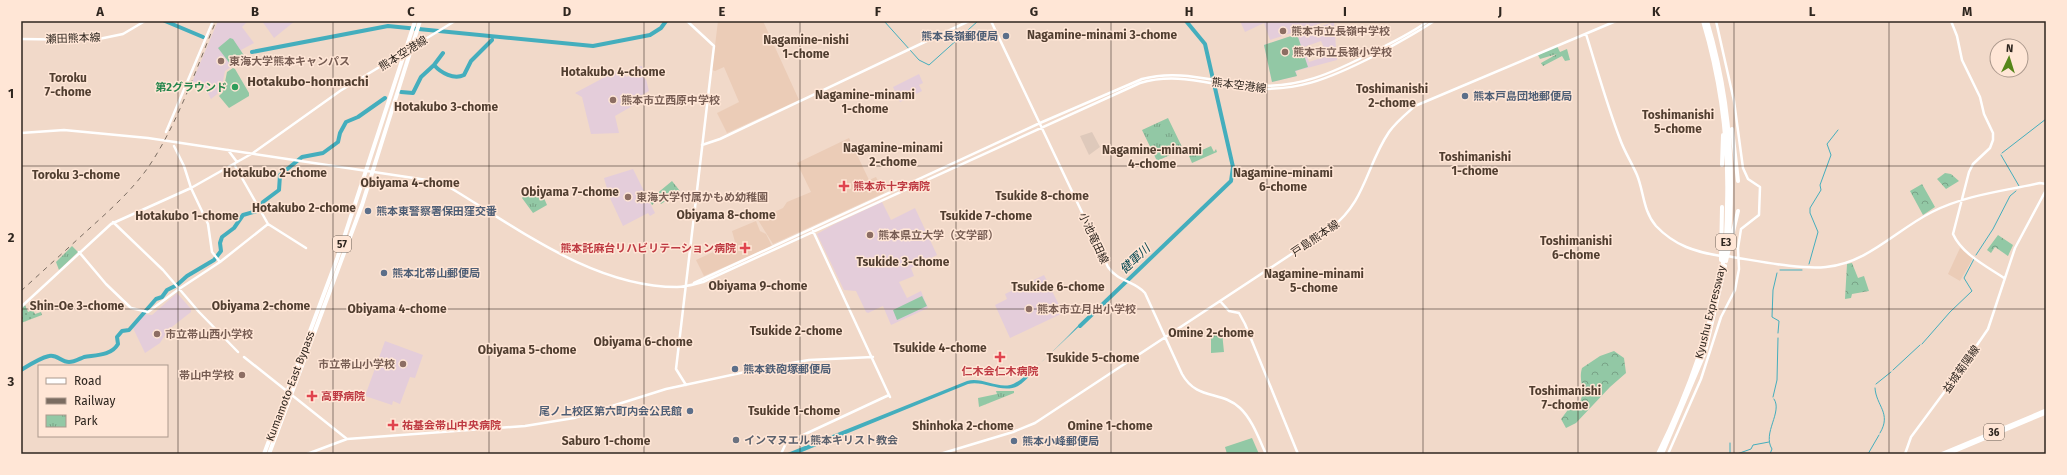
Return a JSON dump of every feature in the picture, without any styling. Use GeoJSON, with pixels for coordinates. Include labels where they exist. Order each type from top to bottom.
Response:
{"type":"FeatureCollection","features":[{"type":"Feature","properties":{"kind":"highway","name":"Kyushu Expressway"},"geometry":{"type":"LineString","coordinates":[[1658,454],[1697,366],[1715,302],[1723,262],[1727,223],[1728,166],[1719,84],[1703,21]]}},
{"type":"Feature","properties":{"kind":"highway","name":"Kyushu Expressway"},"geometry":{"type":"LineString","coordinates":[[1662,454],[1705,352],[1726,261],[1730,225],[1732,180],[1728,118],[1722,83],[1707,21]]}},
{"type":"Feature","properties":{"kind":"highway","name":"Kumamoto-East Bypass"},"geometry":{"type":"LineString","coordinates":[[269,454],[417,22]]}},
{"type":"Feature","properties":{"kind":"highway","name":"Kumamoto-East Bypass"},"geometry":{"type":"LineString","coordinates":[[264,454],[290,395],[362,205],[411,48],[414,31]]}},
{"type":"Feature","properties":{"kind":"highway"},"geometry":{"type":"LineString","coordinates":[[1722,83],[1730,117],[1738,181]]}},
{"type":"Feature","properties":{"kind":"highway"},"geometry":{"type":"LineString","coordinates":[[1722,165],[1724,121]]}},
{"type":"Feature","properties":{"kind":"highway"},"geometry":{"type":"LineString","coordinates":[[1715,302],[1721,261],[1722,207]]}},
{"type":"Feature","properties":{"kind":"highway"},"geometry":{"type":"LineString","coordinates":[[1726,261],[1733,237],[1738,211]]}},
{"type":"Feature","properties":{"kind":"main road","name":"36"},"geometry":{"type":"LineString","coordinates":[[1941,454],[2046,410]]}},
{"type":"Feature","properties":{"kind":"main road","name":"36"},"geometry":{"type":"LineString","coordinates":[[1948,454],[2046,413]]}},
{"type":"Feature","properties":{"kind":"street","name":"瀬田熊本線"},"geometry":{"type":"LineString","coordinates":[[21,39],[94,40],[123,34],[145,21]]}},
{"type":"Feature","properties":{"kind":"street"},"geometry":{"type":"LineString","coordinates":[[166,132],[214,21]]}},
{"type":"Feature","properties":{"kind":"street","name":"熊本空港線"},"geometry":{"type":"LineString","coordinates":[[21,307],[113,222],[191,188],[236,163],[253,153],[340,91],[455,21]]}},
{"type":"Feature","properties":{"kind":"street"},"geometry":{"type":"LineString","coordinates":[[686,385],[676,370],[714,45],[696,31],[687,21]]}},
{"type":"Feature","properties":{"kind":"street"},"geometry":{"type":"LineString","coordinates":[[702,145],[720,139],[968,21]]}},
{"type":"Feature","properties":{"kind":"street"},"geometry":{"type":"LineString","coordinates":[[991,21],[1041,125]]}},
{"type":"Feature","properties":{"kind":"street","name":"熊本空港線"},"geometry":{"type":"LineString","coordinates":[[1041,125],[1142,79],[1160,75],[1190,75],[1262,86],[1303,82],[1340,70],[1400,39],[1428,21]]}},
{"type":"Feature","properties":{"kind":"street","name":"熊本空港線"},"geometry":{"type":"LineString","coordinates":[[1041,125],[1125,89],[1161,78],[1186,78],[1240,88],[1266,89],[1310,84],[1350,68],[1410,36],[1434,21]]}},
{"type":"Feature","properties":{"kind":"street","name":"戸島熊本線"},"geometry":{"type":"LineString","coordinates":[[940,454],[1028,426],[1342,220],[1358,198],[1388,134],[1397,122],[1415,106],[1616,21]]}},
{"type":"Feature","properties":{"kind":"street"},"geometry":{"type":"LineString","coordinates":[[1668,454],[1701,380],[1721,317],[1735,290],[1741,230],[1759,215],[1760,190],[1758,184],[1748,179],[1743,168],[1734,101],[1716,21]]}},
{"type":"Feature","properties":{"kind":"street"},"geometry":{"type":"LineString","coordinates":[[1951,21],[1957,36],[1962,60],[1980,97],[1993,137],[1990,148],[1973,164],[1969,172],[1953,226],[1953,234],[1955,239],[1966,252],[2004,278]]}},
{"type":"Feature","properties":{"kind":"street"},"geometry":{"type":"LineString","coordinates":[[1586,34],[1620,140],[1637,174],[1646,209],[1652,221],[1660,230],[1683,246],[1701,253],[1809,267],[1825,267],[1842,264],[1872,252],[1909,225],[1931,212],[1961,200],[2040,183],[2046,184]]}},
{"type":"Feature","properties":{"kind":"street"},"geometry":{"type":"LineString","coordinates":[[686,286],[1041,125]]}},
{"type":"Feature","properties":{"kind":"street"},"geometry":{"type":"LineString","coordinates":[[21,133],[64,130],[148,138],[402,176],[443,184],[534,239],[571,259],[598,270],[645,283],[677,287],[703,282],[1041,125]]}},
{"type":"Feature","properties":{"kind":"street","name":"小池竜田線"},"geometry":{"type":"LineString","coordinates":[[1041,125],[1108,267],[1116,277],[1140,287],[1145,293],[1182,374],[1190,386],[1204,394],[1231,402],[1241,408],[1249,420],[1266,454]]}},
{"type":"Feature","properties":{"kind":"street"},"geometry":{"type":"LineString","coordinates":[[174,146],[208,224],[212,252],[220,262]]}},
{"type":"Feature","properties":{"kind":"street"},"geometry":{"type":"LineString","coordinates":[[228,150],[268,224],[306,248]]}},
{"type":"Feature","properties":{"kind":"street","name":"益城菊陽線"},"geometry":{"type":"LineString","coordinates":[[1905,454],[1911,437],[1948,389],[1988,329],[2015,248],[2046,190]]}},
{"type":"Feature","properties":{"kind":"street"},"geometry":{"type":"LineString","coordinates":[[113,222],[168,276],[238,352]]}},
{"type":"Feature","properties":{"kind":"street"},"geometry":{"type":"LineString","coordinates":[[79,252],[117,296],[132,309],[148,312],[178,288],[220,262],[268,224]]}},
{"type":"Feature","properties":{"kind":"street"},"geometry":{"type":"LineString","coordinates":[[781,454],[786,442],[889,396],[873,357],[813,231]]}},
{"type":"Feature","properties":{"kind":"street"},"geometry":{"type":"LineString","coordinates":[[1220,301],[1229,311],[1241,315],[1298,454]]}},
{"type":"Feature","properties":{"kind":"street"},"geometry":{"type":"LineString","coordinates":[[244,357],[347,439]]}},
{"type":"Feature","properties":{"kind":"street"},"geometry":{"type":"LineString","coordinates":[[306,454],[347,439],[554,423],[686,385],[809,360],[873,357]]}},
{"type":"Feature","properties":{"kind":"shaded area","name":"東海大学熊本キャンパス"},"geometry":{"type":"Polygon","coordinates":[[[218,21],[248,21],[242,27],[254,43],[241,50],[244,58],[225,71],[221,91],[211,99],[202,82],[190,87],[218,21]]]}},
{"type":"Feature","properties":{"kind":"shaded area","name":"東海大学熊本キャンパス"},"geometry":{"type":"Polygon","coordinates":[[[262,21],[295,21],[274,38],[262,21]]]}},
{"type":"Feature","properties":{"kind":"shaded area"},"geometry":{"type":"Polygon","coordinates":[[[718,21],[763,21],[799,100],[727,133],[717,113],[739,102],[724,67],[715,71],[712,70],[718,21]]]}},
{"type":"Feature","properties":{"kind":"shaded area","name":"熊本市立長嶺中学校"},"geometry":{"type":"Polygon","coordinates":[[[1240,21],[1328,21],[1270,40],[1264,23],[1245,32],[1240,21]]]}},
{"type":"Feature","properties":{"kind":"shaded area","name":"熊本市立長嶺小学校"},"geometry":{"type":"Polygon","coordinates":[[[1334,22],[1337,60],[1296,71],[1297,76],[1272,82],[1264,45],[1334,22]],[[1321,41],[1304,47],[1309,62],[1333,54],[1331,48],[1325,50],[1321,41]]]}},
{"type":"Feature","properties":{"kind":"shaded area","name":"熊本市立西原中学校"},"geometry":{"type":"Polygon","coordinates":[[[642,66],[644,79],[646,79],[649,91],[642,95],[644,104],[634,105],[615,116],[619,133],[591,134],[582,97],[575,93],[622,68],[626,77],[632,75],[630,68],[642,66]]]}},
{"type":"Feature","properties":{"kind":"shaded area"},"geometry":{"type":"Polygon","coordinates":[[[919,74],[923,83],[919,85],[922,91],[900,102],[893,87],[919,74]]]}},
{"type":"Feature","properties":{"kind":"shaded area"},"geometry":{"type":"Polygon","coordinates":[[[1092,132],[1100,147],[1089,155],[1080,136],[1092,132]]]}},
{"type":"Feature","properties":{"kind":"shaded area","name":"熊本赤十字病院"},"geometry":{"type":"Polygon","coordinates":[[[849,138],[869,180],[876,177],[884,193],[773,244],[758,220],[783,208],[787,202],[811,192],[797,163],[849,138]]]}},
{"type":"Feature","properties":{"kind":"shaded area","name":"東海大学付属かもめ幼稚園"},"geometry":{"type":"Polygon","coordinates":[[[633,169],[655,213],[650,216],[648,213],[623,226],[609,196],[604,178],[633,169]]]}},
{"type":"Feature","properties":{"kind":"shaded area"},"geometry":{"type":"Polygon","coordinates":[[[882,202],[891,220],[915,208],[937,255],[911,268],[914,276],[899,282],[907,298],[921,291],[928,308],[891,325],[883,306],[868,313],[866,312],[856,291],[844,290],[817,234],[882,202]]]}},
{"type":"Feature","properties":{"kind":"shaded area","name":"熊本託麻台リハビリテーション病院"},"geometry":{"type":"Polygon","coordinates":[[[756,221],[760,231],[766,234],[772,246],[704,276],[696,260],[735,242],[732,231],[756,221]]]}},
{"type":"Feature","properties":{"kind":"shaded area"},"geometry":{"type":"Polygon","coordinates":[[[1960,248],[1973,258],[1960,281],[1948,274],[1960,248]]]}},
{"type":"Feature","properties":{"kind":"shaded area","name":"熊本市立月出小学校"},"geometry":{"type":"Polygon","coordinates":[[[1044,275],[1063,313],[1010,338],[995,305],[1007,299],[1005,294],[1044,275]]]}},
{"type":"Feature","properties":{"kind":"shaded area"},"geometry":{"type":"Polygon","coordinates":[[[177,293],[191,309],[191,312],[168,330],[160,343],[145,353],[133,328],[144,314],[152,315],[177,293]]]}},
{"type":"Feature","properties":{"kind":"shaded area"},"geometry":{"type":"Polygon","coordinates":[[[385,341],[423,355],[415,378],[410,377],[400,404],[393,401],[392,405],[365,396],[385,341]]]}},
{"type":"Feature","properties":{"kind":"green space","name":"熊本市立長嶺小学校"},"geometry":{"type":"Polygon","coordinates":[[[1297,34],[1308,67],[1295,71],[1297,76],[1272,82],[1264,45],[1297,34]]]}},
{"type":"Feature","properties":{"kind":"green space"},"geometry":{"type":"Polygon","coordinates":[[[230,38],[233,39],[245,57],[231,65],[218,48],[230,38]]]}},
{"type":"Feature","properties":{"kind":"green space"},"geometry":{"type":"Polygon","coordinates":[[[1557,46],[1560,52],[1567,49],[1570,60],[1565,61],[1562,56],[1543,66],[1541,63],[1557,54],[1540,59],[1538,55],[1557,46]]]}},
{"type":"Feature","properties":{"kind":"green space","name":"第2グラウンド"},"geometry":{"type":"Polygon","coordinates":[[[233,68],[249,93],[249,96],[229,108],[219,96],[223,92],[227,72],[233,68]]]}},
{"type":"Feature","properties":{"kind":"green space"},"geometry":{"type":"Polygon","coordinates":[[[1168,118],[1183,149],[1157,161],[1142,130],[1168,118]]]}},
{"type":"Feature","properties":{"kind":"green space"},"geometry":{"type":"Polygon","coordinates":[[[1211,146],[1214,152],[1216,149],[1217,152],[1192,163],[1189,156],[1211,146]]]}},
{"type":"Feature","properties":{"kind":"green space"},"geometry":{"type":"Polygon","coordinates":[[[1945,173],[1951,174],[1959,181],[1946,189],[1937,179],[1945,173]]]}},
{"type":"Feature","properties":{"kind":"green space"},"geometry":{"type":"Polygon","coordinates":[[[672,181],[680,191],[668,202],[667,200],[661,204],[658,200],[652,205],[649,200],[672,181]]]}},
{"type":"Feature","properties":{"kind":"green space"},"geometry":{"type":"Polygon","coordinates":[[[1922,184],[1935,207],[1923,215],[1910,191],[1922,184]]]}},
{"type":"Feature","properties":{"kind":"green space"},"geometry":{"type":"Polygon","coordinates":[[[540,189],[547,205],[533,213],[522,198],[528,191],[532,195],[540,189]]]}},
{"type":"Feature","properties":{"kind":"green space"},"geometry":{"type":"Polygon","coordinates":[[[1998,235],[2013,245],[2008,256],[1995,247],[1991,253],[1987,250],[1998,235]]]}},
{"type":"Feature","properties":{"kind":"green space"},"geometry":{"type":"Polygon","coordinates":[[[72,246],[78,252],[59,270],[56,262],[72,246]]]}},
{"type":"Feature","properties":{"kind":"green space"},"geometry":{"type":"Polygon","coordinates":[[[1852,263],[1858,278],[1864,276],[1869,291],[1852,294],[1851,298],[1845,299],[1847,264],[1852,263]]]}},
{"type":"Feature","properties":{"kind":"green space"},"geometry":{"type":"Polygon","coordinates":[[[922,296],[927,306],[897,320],[893,310],[922,296]]]}},
{"type":"Feature","properties":{"kind":"green space"},"geometry":{"type":"Polygon","coordinates":[[[25,305],[28,312],[33,310],[35,314],[41,312],[42,315],[21,323],[21,309],[25,305]]]}},
{"type":"Feature","properties":{"kind":"green space"},"geometry":{"type":"Polygon","coordinates":[[[1222,332],[1224,352],[1211,353],[1211,336],[1222,332]]]}},
{"type":"Feature","properties":{"kind":"green space"},"geometry":{"type":"Polygon","coordinates":[[[1614,351],[1624,358],[1626,373],[1610,387],[1576,423],[1566,428],[1561,419],[1570,407],[1580,402],[1582,397],[1582,368],[1600,356],[1614,351]]]}},
{"type":"Feature","properties":{"kind":"green space"},"geometry":{"type":"Polygon","coordinates":[[[996,391],[1014,391],[1014,393],[979,407],[978,398],[997,394],[996,391]]]}},
{"type":"Feature","properties":{"kind":"green space"},"geometry":{"type":"Polygon","coordinates":[[[1252,438],[1259,454],[1227,454],[1225,447],[1252,438]]]}},
{"type":"Feature","properties":{"kind":"water"},"geometry":{"type":"Polygon","coordinates":[[[1086,318],[1087,319],[1051,353],[1086,318]]]}},
{"type":"Feature","properties":{"kind":"water"},"geometry":{"type":"Polygon","coordinates":[[[1037,366],[1032,371],[1032,374],[1018,386],[1012,388],[999,388],[974,383],[968,384],[797,454],[785,454],[967,381],[978,380],[1005,386],[1010,385],[1027,375],[1037,366]]]}},
{"type":"Feature","properties":{"kind":"waterway"},"geometry":{"type":"LineString","coordinates":[[165,21],[203,37]]}},
{"type":"Feature","properties":{"kind":"waterway"},"geometry":{"type":"LineString","coordinates":[[252,52],[388,26],[593,46],[650,35],[661,28],[666,21]]}},
{"type":"Feature","properties":{"kind":"waterway"},"geometry":{"type":"LineString","coordinates":[[884,21],[919,60],[929,65],[978,21]]}},
{"type":"Feature","properties":{"kind":"waterway","name":"健軍川"},"geometry":{"type":"LineString","coordinates":[[1080,326],[1231,181],[1233,167],[1205,44],[1186,21]]}},
{"type":"Feature","properties":{"kind":"waterway"},"geometry":{"type":"LineString","coordinates":[[401,92],[413,93],[421,77],[434,65],[440,71],[448,75],[456,77],[464,75],[471,61],[492,40]]}},
{"type":"Feature","properties":{"kind":"waterway"},"geometry":{"type":"LineString","coordinates":[[434,65],[443,53]]}},
{"type":"Feature","properties":{"kind":"waterway"},"geometry":{"type":"LineString","coordinates":[[21,370],[38,360],[49,356],[54,356],[66,362],[71,362],[84,357],[111,351],[118,344],[117,337],[122,331],[129,330],[156,299],[162,297],[167,290],[177,285],[187,276],[214,260],[221,251],[220,243],[222,237],[234,228],[243,215],[257,211],[263,202],[279,190],[280,175],[302,157],[323,153],[338,142],[340,133],[346,122],[358,117],[385,98]]}},
{"type":"Feature","properties":{"kind":"waterway"},"geometry":{"type":"LineString","coordinates":[[2002,153],[2046,119]]}},
{"type":"Feature","properties":{"kind":"waterway"},"geometry":{"type":"LineString","coordinates":[[1809,264],[1818,232],[1810,213],[1810,208],[1821,190],[1820,185],[1831,155],[1827,144],[1838,130]]}},
{"type":"Feature","properties":{"kind":"waterway"},"geometry":{"type":"LineString","coordinates":[[2001,155],[2019,186]]}},
{"type":"Feature","properties":{"kind":"waterway"},"geometry":{"type":"LineString","coordinates":[[1976,255],[1993,229],[2010,196],[2016,191]]}},
{"type":"Feature","properties":{"kind":"waterway"},"geometry":{"type":"LineString","coordinates":[[1922,344],[1950,312],[1972,291],[1964,278],[1974,259]]}},
{"type":"Feature","properties":{"kind":"waterway"},"geometry":{"type":"LineString","coordinates":[[1780,270],[1802,270]]}},
{"type":"Feature","properties":{"kind":"waterway"},"geometry":{"type":"LineString","coordinates":[[1777,273],[1773,290],[1772,317],[1779,321],[1778,333]]}},
{"type":"Feature","properties":{"kind":"waterway"},"geometry":{"type":"LineString","coordinates":[[1773,397],[1777,380],[1778,338]]}},
{"type":"Feature","properties":{"kind":"waterway"},"geometry":{"type":"LineString","coordinates":[[1893,370],[1920,345]]}},
{"type":"Feature","properties":{"kind":"waterway"},"geometry":{"type":"LineString","coordinates":[[1876,384],[1891,372]]}},
{"type":"Feature","properties":{"kind":"waterway"},"geometry":{"type":"LineString","coordinates":[[1875,388],[1884,415],[1883,426],[1880,433]]}},
{"type":"Feature","properties":{"kind":"waterway"},"geometry":{"type":"LineString","coordinates":[[1770,454],[1772,449],[1769,436],[1776,410],[1774,399]]}},
{"type":"Feature","properties":{"kind":"waterway"},"geometry":{"type":"LineString","coordinates":[[1868,454],[1879,435]]}},
{"type":"Feature","properties":{"kind":"waterway"},"geometry":{"type":"LineString","coordinates":[[1737,454],[1751,449],[1753,445],[1769,442]]}},
{"type":"Feature","properties":{"kind":"waterway"},"geometry":{"type":"LineString","coordinates":[[1730,443],[1730,454]]}},
{"type":"Feature","properties":{"kind":"railway"},"geometry":{"type":"LineString","coordinates":[[21,291],[113,207],[147,169],[177,116],[216,21]]}},
{"type":"Feature","properties":{"kind":"place","name":"熊本市立長嶺中学校"},"geometry":{"type":"Point","coordinates":[1283,31]}},
{"type":"Feature","properties":{"kind":"place","name":"熊本長嶺郵便局"},"geometry":{"type":"Point","coordinates":[1006,36]}},
{"type":"Feature","properties":{"kind":"place","name":"熊本市立長嶺小学校"},"geometry":{"type":"Point","coordinates":[1285,52]}},
{"type":"Feature","properties":{"kind":"place","name":"東海大学熊本キャンパス"},"geometry":{"type":"Point","coordinates":[221,61]}},
{"type":"Feature","properties":{"kind":"place","name":"第2グラウンド"},"geometry":{"type":"Point","coordinates":[235,87]}},
{"type":"Feature","properties":{"kind":"place","name":"熊本戸島団地郵便局"},"geometry":{"type":"Point","coordinates":[1465,96]}},
{"type":"Feature","properties":{"kind":"place","name":"熊本市立西原中学校"},"geometry":{"type":"Point","coordinates":[613,100]}},
{"type":"Feature","properties":{"kind":"place","name":"熊本赤十字病院"},"geometry":{"type":"Point","coordinates":[844,186]}},
{"type":"Feature","properties":{"kind":"place","name":"東海大学付属かもめ幼稚園"},"geometry":{"type":"Point","coordinates":[628,197]}},
{"type":"Feature","properties":{"kind":"place","name":"熊本東警察署保田窪交番"},"geometry":{"type":"Point","coordinates":[368,211]}},
{"type":"Feature","properties":{"kind":"place","name":"熊本県立大学（文学部）"},"geometry":{"type":"Point","coordinates":[870,235]}},
{"type":"Feature","properties":{"kind":"place","name":"熊本託麻台リハビリテーション病院"},"geometry":{"type":"Point","coordinates":[745,248]}},
{"type":"Feature","properties":{"kind":"place","name":"熊本北帯山郵便局"},"geometry":{"type":"Point","coordinates":[384,273]}},
{"type":"Feature","properties":{"kind":"place","name":"熊本市立月出小学校"},"geometry":{"type":"Point","coordinates":[1029,309]}},
{"type":"Feature","properties":{"kind":"place","name":"市立帯山西小学校"},"geometry":{"type":"Point","coordinates":[157,334]}},
{"type":"Feature","properties":{"kind":"place","name":"仁木会仁木病院"},"geometry":{"type":"Point","coordinates":[1000,357]}},
{"type":"Feature","properties":{"kind":"place","name":"市立帯山小学校"},"geometry":{"type":"Point","coordinates":[403,364]}},
{"type":"Feature","properties":{"kind":"place","name":"熊本鉄砲塚郵便局"},"geometry":{"type":"Point","coordinates":[735,369]}},
{"type":"Feature","properties":{"kind":"place","name":"帯山中学校"},"geometry":{"type":"Point","coordinates":[242,375]}},
{"type":"Feature","properties":{"kind":"place","name":"高野病院"},"geometry":{"type":"Point","coordinates":[312,396]}},
{"type":"Feature","properties":{"kind":"place","name":"尾ノ上校区第六町内会公民館"},"geometry":{"type":"Point","coordinates":[690,411]}},
{"type":"Feature","properties":{"kind":"place","name":"祐基会帯山中央病院"},"geometry":{"type":"Point","coordinates":[393,425]}},
{"type":"Feature","properties":{"kind":"place","name":"インマヌエル熊本キリスト教会"},"geometry":{"type":"Point","coordinates":[736,440]}},
{"type":"Feature","properties":{"kind":"place","name":"熊本小峰郵便局"},"geometry":{"type":"Point","coordinates":[1014,441]}},
{"type":"Feature","properties":{"kind":"district","name":"Nagamine-minami 3-chome"},"geometry":{"type":"Point","coordinates":[1102,35]}},
{"type":"Feature","properties":{"kind":"district","name":"Nagamine-nishi 1-chome"},"geometry":{"type":"Point","coordinates":[806,47]}},
{"type":"Feature","properties":{"kind":"district","name":"Hotakubo 4-chome"},"geometry":{"type":"Point","coordinates":[613,72]}},
{"type":"Feature","properties":{"kind":"district","name":"Hotakubo-honmachi"},"geometry":{"type":"Point","coordinates":[308,81]}},
{"type":"Feature","properties":{"kind":"district","name":"Toroku 7-chome"},"geometry":{"type":"Point","coordinates":[68,85]}},
{"type":"Feature","properties":{"kind":"district","name":"Toshimanishi 2-chome"},"geometry":{"type":"Point","coordinates":[1392,96]}},
{"type":"Feature","properties":{"kind":"district","name":"Nagamine-minami 1-chome"},"geometry":{"type":"Point","coordinates":[865,102]}},
{"type":"Feature","properties":{"kind":"district","name":"Hotakubo 3-chome"},"geometry":{"type":"Point","coordinates":[446,107]}},
{"type":"Feature","properties":{"kind":"district","name":"Toshimanishi 5-chome"},"geometry":{"type":"Point","coordinates":[1678,122]}},
{"type":"Feature","properties":{"kind":"district","name":"Nagamine-minami 2-chome"},"geometry":{"type":"Point","coordinates":[893,155]}},
{"type":"Feature","properties":{"kind":"district","name":"Nagamine-minami 4-chome"},"geometry":{"type":"Point","coordinates":[1152,157]}},
{"type":"Feature","properties":{"kind":"district","name":"Toshimanishi 1-chome"},"geometry":{"type":"Point","coordinates":[1475,164]}},
{"type":"Feature","properties":{"kind":"district","name":"Hotakubo 2-chome"},"geometry":{"type":"Point","coordinates":[275,173]}},
{"type":"Feature","properties":{"kind":"district","name":"Toroku 3-chome"},"geometry":{"type":"Point","coordinates":[76,175]}},
{"type":"Feature","properties":{"kind":"district","name":"Nagamine-minami 6-chome"},"geometry":{"type":"Point","coordinates":[1283,180]}},
{"type":"Feature","properties":{"kind":"district","name":"Obiyama 4-chome"},"geometry":{"type":"Point","coordinates":[410,183]}},
{"type":"Feature","properties":{"kind":"district","name":"Obiyama 7-chome"},"geometry":{"type":"Point","coordinates":[570,192]}},
{"type":"Feature","properties":{"kind":"district","name":"Tsukide 8-chome"},"geometry":{"type":"Point","coordinates":[1042,196]}},
{"type":"Feature","properties":{"kind":"district","name":"Hotakubo 2-chome"},"geometry":{"type":"Point","coordinates":[304,208]}},
{"type":"Feature","properties":{"kind":"district","name":"Obiyama 8-chome"},"geometry":{"type":"Point","coordinates":[726,215]}},
{"type":"Feature","properties":{"kind":"district","name":"Hotakubo 1-chome"},"geometry":{"type":"Point","coordinates":[187,216]}},
{"type":"Feature","properties":{"kind":"district","name":"Tsukide 7-chome"},"geometry":{"type":"Point","coordinates":[986,216]}},
{"type":"Feature","properties":{"kind":"district","name":"Toshimanishi 6-chome"},"geometry":{"type":"Point","coordinates":[1576,248]}},
{"type":"Feature","properties":{"kind":"district","name":"Tsukide 3-chome"},"geometry":{"type":"Point","coordinates":[903,262]}},
{"type":"Feature","properties":{"kind":"district","name":"Nagamine-minami 5-chome"},"geometry":{"type":"Point","coordinates":[1314,281]}},
{"type":"Feature","properties":{"kind":"district","name":"Obiyama 9-chome"},"geometry":{"type":"Point","coordinates":[758,286]}},
{"type":"Feature","properties":{"kind":"district","name":"Tsukide 6-chome"},"geometry":{"type":"Point","coordinates":[1058,287]}},
{"type":"Feature","properties":{"kind":"district","name":"Shin-Oe 3-chome"},"geometry":{"type":"Point","coordinates":[77,306]}},
{"type":"Feature","properties":{"kind":"district","name":"Obiyama 2-chome"},"geometry":{"type":"Point","coordinates":[261,306]}},
{"type":"Feature","properties":{"kind":"district","name":"Obiyama 4-chome"},"geometry":{"type":"Point","coordinates":[397,309]}},
{"type":"Feature","properties":{"kind":"district","name":"Tsukide 2-chome"},"geometry":{"type":"Point","coordinates":[796,331]}},
{"type":"Feature","properties":{"kind":"district","name":"Omine 2-chome"},"geometry":{"type":"Point","coordinates":[1211,333]}},
{"type":"Feature","properties":{"kind":"district","name":"Obiyama 6-chome"},"geometry":{"type":"Point","coordinates":[643,342]}},
{"type":"Feature","properties":{"kind":"district","name":"Tsukide 4-chome"},"geometry":{"type":"Point","coordinates":[940,348]}},
{"type":"Feature","properties":{"kind":"district","name":"Obiyama 5-chome"},"geometry":{"type":"Point","coordinates":[527,350]}},
{"type":"Feature","properties":{"kind":"district","name":"Tsukide 5-chome"},"geometry":{"type":"Point","coordinates":[1093,358]}},
{"type":"Feature","properties":{"kind":"district","name":"Toshimanishi 7-chome"},"geometry":{"type":"Point","coordinates":[1565,398]}},
{"type":"Feature","properties":{"kind":"district","name":"Tsukide 1-chome"},"geometry":{"type":"Point","coordinates":[794,411]}},
{"type":"Feature","properties":{"kind":"district","name":"Shinhoka 2-chome"},"geometry":{"type":"Point","coordinates":[963,426]}},
{"type":"Feature","properties":{"kind":"district","name":"Omine 1-chome"},"geometry":{"type":"Point","coordinates":[1110,426]}},
{"type":"Feature","properties":{"kind":"district","name":"Saburo 1-chome"},"geometry":{"type":"Point","coordinates":[606,441]}}]}
